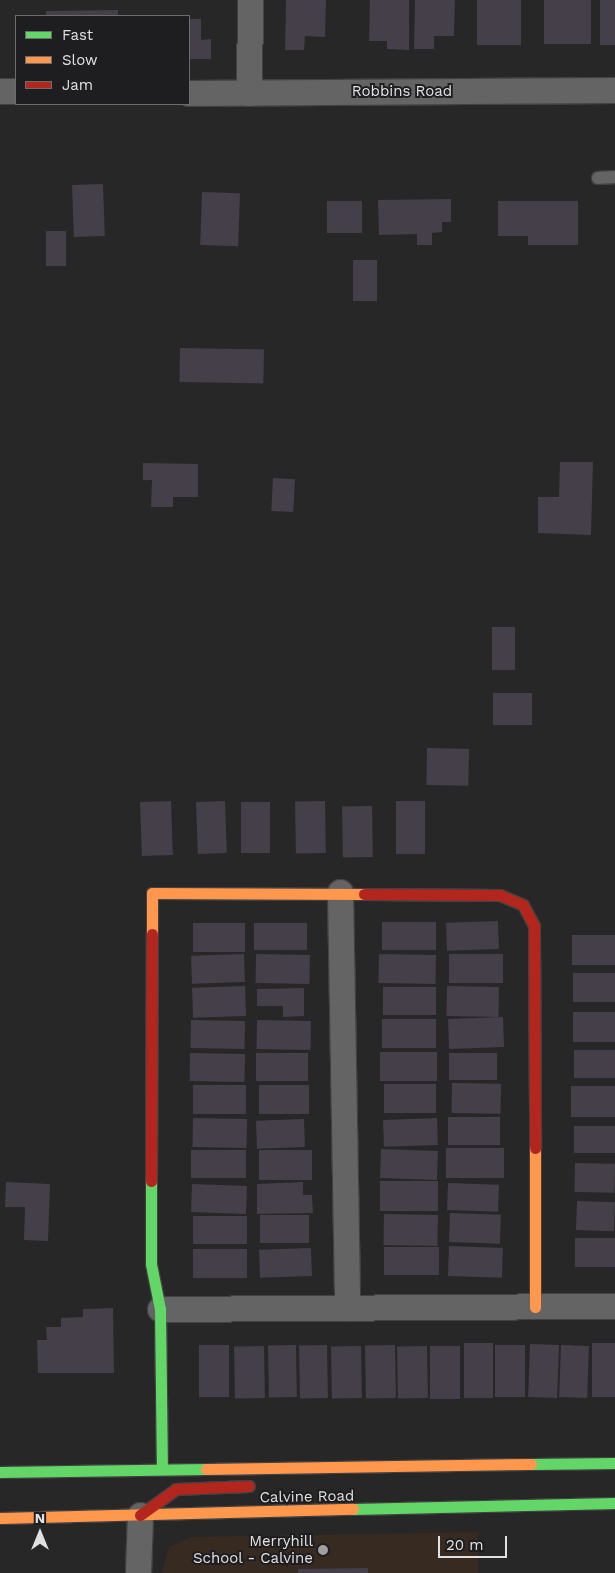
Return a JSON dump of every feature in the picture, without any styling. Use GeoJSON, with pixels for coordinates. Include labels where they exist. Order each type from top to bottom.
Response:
{"type":"FeatureCollection","features":[{"type":"Feature","properties":{"kind":"main road"},"geometry":{"type":"LineString","coordinates":[[162,1467],[160,1309],[151,1264],[152,893],[340,892],[500,895],[524,905],[530,913],[536,1307]]}},
{"type":"Feature","properties":{"kind":"main road","name":"Calvine Road"},"geometry":{"type":"LineString","coordinates":[[0,1472],[162,1467],[615,1463]]}},
{"type":"Feature","properties":{"kind":"main road"},"geometry":{"type":"LineString","coordinates":[[399,1480],[443,1466]]}},
{"type":"Feature","properties":{"kind":"main road"},"geometry":{"type":"LineString","coordinates":[[140,1515],[176,1489],[265,1485]]}},
{"type":"Feature","properties":{"kind":"main road","name":"Calvine Road"},"geometry":{"type":"LineString","coordinates":[[0,1518],[615,1503]]}},
{"type":"Feature","properties":{"kind":"street"},"geometry":{"type":"LineString","coordinates":[[249,93],[250,0]]}},
{"type":"Feature","properties":{"kind":"street","name":"Robbins Road"},"geometry":{"type":"LineString","coordinates":[[190,93],[615,90]]}},
{"type":"Feature","properties":{"kind":"street"},"geometry":{"type":"LineString","coordinates":[[0,91],[15,91]]}},
{"type":"Feature","properties":{"kind":"street"},"geometry":{"type":"LineString","coordinates":[[340,892],[347,1308]]}},
{"type":"Feature","properties":{"kind":"street"},"geometry":{"type":"LineString","coordinates":[[160,1309],[615,1306]]}},
{"type":"Feature","properties":{"kind":"street"},"geometry":{"type":"LineString","coordinates":[[138,1573],[140,1515]]}},
{"type":"Feature","properties":{"kind":"lane"},"geometry":{"type":"LineString","coordinates":[[598,178],[615,177]]}},
{"type":"Feature","properties":{"kind":"shaded area","name":"Merryhill School - Calvine"},"geometry":{"type":"Polygon","coordinates":[[[478,1532],[478,1573],[162,1573],[169,1547],[191,1537],[478,1532]]]}},
{"type":"Feature","properties":{"kind":"building"},"geometry":{"type":"Polygon","coordinates":[[[286,0],[326,0],[325,37],[305,36],[304,50],[285,50],[286,0]]]}},
{"type":"Feature","properties":{"kind":"building"},"geometry":{"type":"Polygon","coordinates":[[[370,0],[409,0],[409,50],[387,49],[387,41],[369,41],[370,0]]]}},
{"type":"Feature","properties":{"kind":"building"},"geometry":{"type":"Polygon","coordinates":[[[415,0],[455,0],[454,36],[434,36],[434,49],[414,49],[415,0]]]}},
{"type":"Feature","properties":{"kind":"building"},"geometry":{"type":"Polygon","coordinates":[[[477,0],[521,0],[521,45],[477,45],[477,0]]]}},
{"type":"Feature","properties":{"kind":"building"},"geometry":{"type":"Polygon","coordinates":[[[544,0],[591,0],[591,44],[544,44],[544,0]]]}},
{"type":"Feature","properties":{"kind":"building"},"geometry":{"type":"Polygon","coordinates":[[[600,0],[615,0],[615,45],[600,45],[600,0]]]}},
{"type":"Feature","properties":{"kind":"building"},"geometry":{"type":"Polygon","coordinates":[[[118,10],[118,15],[46,15],[46,11],[118,10]]]}},
{"type":"Feature","properties":{"kind":"building"},"geometry":{"type":"Polygon","coordinates":[[[190,19],[201,19],[201,40],[211,39],[211,59],[190,59],[190,19]]]}},
{"type":"Feature","properties":{"kind":"building"},"geometry":{"type":"Polygon","coordinates":[[[103,184],[105,236],[74,237],[72,185],[103,184]]]}},
{"type":"Feature","properties":{"kind":"building"},"geometry":{"type":"Polygon","coordinates":[[[202,192],[240,193],[238,246],[200,245],[202,192]]]}},
{"type":"Feature","properties":{"kind":"building"},"geometry":{"type":"Polygon","coordinates":[[[451,199],[451,222],[442,222],[442,232],[432,233],[432,245],[417,245],[417,234],[379,235],[378,200],[451,199]]]}},
{"type":"Feature","properties":{"kind":"building"},"geometry":{"type":"Polygon","coordinates":[[[327,201],[362,201],[362,233],[327,233],[327,201]]]}},
{"type":"Feature","properties":{"kind":"building"},"geometry":{"type":"Polygon","coordinates":[[[498,201],[578,201],[578,245],[528,245],[528,236],[498,236],[498,201]]]}},
{"type":"Feature","properties":{"kind":"building"},"geometry":{"type":"Polygon","coordinates":[[[46,231],[66,231],[66,266],[46,266],[46,231]]]}},
{"type":"Feature","properties":{"kind":"building"},"geometry":{"type":"Polygon","coordinates":[[[353,260],[377,260],[377,301],[353,301],[353,260]]]}},
{"type":"Feature","properties":{"kind":"building"},"geometry":{"type":"Polygon","coordinates":[[[180,348],[264,349],[263,383],[179,382],[180,348]]]}},
{"type":"Feature","properties":{"kind":"building"},"geometry":{"type":"Polygon","coordinates":[[[560,462],[593,462],[591,535],[538,533],[538,497],[559,497],[560,462]]]}},
{"type":"Feature","properties":{"kind":"building"},"geometry":{"type":"Polygon","coordinates":[[[143,463],[198,464],[198,497],[173,497],[173,507],[151,507],[152,480],[143,480],[143,463]]]}},
{"type":"Feature","properties":{"kind":"building"},"geometry":{"type":"Polygon","coordinates":[[[273,478],[295,479],[293,512],[271,511],[273,478]]]}},
{"type":"Feature","properties":{"kind":"building"},"geometry":{"type":"Polygon","coordinates":[[[492,627],[515,627],[515,670],[492,670],[492,627]]]}},
{"type":"Feature","properties":{"kind":"building"},"geometry":{"type":"Polygon","coordinates":[[[493,693],[532,693],[532,725],[493,725],[493,693]]]}},
{"type":"Feature","properties":{"kind":"building"},"geometry":{"type":"Polygon","coordinates":[[[427,748],[469,749],[468,786],[426,785],[427,748]]]}},
{"type":"Feature","properties":{"kind":"building"},"geometry":{"type":"Polygon","coordinates":[[[171,801],[173,855],[142,856],[140,802],[171,801]]]}},
{"type":"Feature","properties":{"kind":"building"},"geometry":{"type":"Polygon","coordinates":[[[225,801],[227,853],[198,854],[196,802],[225,801]]]}},
{"type":"Feature","properties":{"kind":"building"},"geometry":{"type":"Polygon","coordinates":[[[325,801],[326,853],[296,854],[295,802],[325,801]]]}},
{"type":"Feature","properties":{"kind":"building"},"geometry":{"type":"Polygon","coordinates":[[[396,801],[425,801],[425,854],[396,854],[396,801]]]}},
{"type":"Feature","properties":{"kind":"building"},"geometry":{"type":"Polygon","coordinates":[[[241,802],[270,802],[270,853],[241,853],[241,802]]]}},
{"type":"Feature","properties":{"kind":"building"},"geometry":{"type":"Polygon","coordinates":[[[372,806],[373,857],[343,858],[342,807],[372,806]]]}},
{"type":"Feature","properties":{"kind":"building"},"geometry":{"type":"Polygon","coordinates":[[[498,921],[499,949],[447,951],[446,923],[498,921]]]}},
{"type":"Feature","properties":{"kind":"building"},"geometry":{"type":"Polygon","coordinates":[[[382,922],[436,922],[436,950],[382,950],[382,922]]]}},
{"type":"Feature","properties":{"kind":"building"},"geometry":{"type":"Polygon","coordinates":[[[193,923],[245,923],[245,952],[193,952],[193,923]]]}},
{"type":"Feature","properties":{"kind":"building"},"geometry":{"type":"Polygon","coordinates":[[[254,923],[307,923],[307,950],[254,950],[254,923]]]}},
{"type":"Feature","properties":{"kind":"building"},"geometry":{"type":"Polygon","coordinates":[[[572,935],[615,935],[615,965],[572,965],[572,935]]]}},
{"type":"Feature","properties":{"kind":"building"},"geometry":{"type":"Polygon","coordinates":[[[244,954],[245,982],[192,984],[191,956],[244,954]]]}},
{"type":"Feature","properties":{"kind":"building"},"geometry":{"type":"Polygon","coordinates":[[[256,954],[310,955],[309,984],[255,983],[256,954]]]}},
{"type":"Feature","properties":{"kind":"building"},"geometry":{"type":"Polygon","coordinates":[[[379,954],[436,955],[435,984],[378,983],[379,954]]]}},
{"type":"Feature","properties":{"kind":"building"},"geometry":{"type":"Polygon","coordinates":[[[449,954],[503,954],[503,983],[449,983],[449,954]]]}},
{"type":"Feature","properties":{"kind":"building"},"geometry":{"type":"Polygon","coordinates":[[[573,973],[615,973],[615,1002],[573,1002],[573,973]]]}},
{"type":"Feature","properties":{"kind":"building"},"geometry":{"type":"Polygon","coordinates":[[[245,986],[246,1016],[193,1018],[192,988],[245,986]]]}},
{"type":"Feature","properties":{"kind":"building"},"geometry":{"type":"Polygon","coordinates":[[[447,986],[499,987],[498,1017],[446,1016],[447,986]]]}},
{"type":"Feature","properties":{"kind":"building"},"geometry":{"type":"Polygon","coordinates":[[[383,987],[436,987],[436,1015],[383,1015],[383,987]]]}},
{"type":"Feature","properties":{"kind":"building"},"geometry":{"type":"Polygon","coordinates":[[[304,988],[304,1016],[283,1017],[283,1006],[257,1006],[257,989],[304,988]]]}},
{"type":"Feature","properties":{"kind":"building"},"geometry":{"type":"Polygon","coordinates":[[[573,1012],[615,1012],[615,1042],[573,1042],[573,1012]]]}},
{"type":"Feature","properties":{"kind":"building"},"geometry":{"type":"Polygon","coordinates":[[[503,1017],[504,1047],[449,1049],[448,1019],[503,1017]]]}},
{"type":"Feature","properties":{"kind":"building"},"geometry":{"type":"Polygon","coordinates":[[[382,1019],[436,1019],[436,1048],[382,1048],[382,1019]]]}},
{"type":"Feature","properties":{"kind":"building"},"geometry":{"type":"Polygon","coordinates":[[[191,1020],[245,1021],[245,1049],[191,1048],[191,1020]]]}},
{"type":"Feature","properties":{"kind":"building"},"geometry":{"type":"Polygon","coordinates":[[[257,1020],[311,1021],[310,1050],[256,1049],[257,1020]]]}},
{"type":"Feature","properties":{"kind":"building"},"geometry":{"type":"Polygon","coordinates":[[[574,1050],[615,1050],[615,1078],[574,1078],[574,1050]]]}},
{"type":"Feature","properties":{"kind":"building"},"geometry":{"type":"Polygon","coordinates":[[[380,1052],[437,1052],[437,1081],[380,1081],[380,1052]]]}},
{"type":"Feature","properties":{"kind":"building"},"geometry":{"type":"Polygon","coordinates":[[[190,1053],[245,1054],[245,1082],[190,1081],[190,1053]]]}},
{"type":"Feature","properties":{"kind":"building"},"geometry":{"type":"Polygon","coordinates":[[[256,1053],[308,1053],[308,1081],[256,1081],[256,1053]]]}},
{"type":"Feature","properties":{"kind":"building"},"geometry":{"type":"Polygon","coordinates":[[[449,1053],[497,1053],[497,1080],[449,1080],[449,1053]]]}},
{"type":"Feature","properties":{"kind":"building"},"geometry":{"type":"Polygon","coordinates":[[[452,1083],[501,1084],[500,1114],[451,1113],[452,1083]]]}},
{"type":"Feature","properties":{"kind":"building"},"geometry":{"type":"Polygon","coordinates":[[[384,1084],[436,1084],[436,1113],[384,1113],[384,1084]]]}},
{"type":"Feature","properties":{"kind":"building"},"geometry":{"type":"Polygon","coordinates":[[[193,1085],[246,1085],[246,1114],[193,1114],[193,1085]]]}},
{"type":"Feature","properties":{"kind":"building"},"geometry":{"type":"Polygon","coordinates":[[[259,1085],[309,1085],[309,1114],[259,1114],[259,1085]]]}},
{"type":"Feature","properties":{"kind":"building"},"geometry":{"type":"Polygon","coordinates":[[[571,1086],[615,1086],[615,1117],[571,1117],[571,1086]]]}},
{"type":"Feature","properties":{"kind":"building"},"geometry":{"type":"Polygon","coordinates":[[[448,1117],[500,1117],[500,1145],[448,1145],[448,1117]]]}},
{"type":"Feature","properties":{"kind":"building"},"geometry":{"type":"Polygon","coordinates":[[[193,1118],[247,1119],[246,1148],[192,1147],[193,1118]]]}},
{"type":"Feature","properties":{"kind":"building"},"geometry":{"type":"Polygon","coordinates":[[[437,1118],[438,1145],[384,1147],[383,1120],[437,1118]]]}},
{"type":"Feature","properties":{"kind":"building"},"geometry":{"type":"Polygon","coordinates":[[[304,1119],[305,1147],[257,1149],[256,1121],[304,1119]]]}},
{"type":"Feature","properties":{"kind":"building"},"geometry":{"type":"Polygon","coordinates":[[[574,1126],[615,1126],[615,1153],[574,1153],[574,1126]]]}},
{"type":"Feature","properties":{"kind":"building"},"geometry":{"type":"Polygon","coordinates":[[[446,1148],[504,1148],[504,1178],[446,1178],[446,1148]]]}},
{"type":"Feature","properties":{"kind":"building"},"geometry":{"type":"Polygon","coordinates":[[[381,1149],[438,1151],[437,1180],[380,1178],[381,1149]]]}},
{"type":"Feature","properties":{"kind":"building"},"geometry":{"type":"Polygon","coordinates":[[[191,1150],[246,1150],[246,1178],[191,1178],[191,1150]]]}},
{"type":"Feature","properties":{"kind":"building"},"geometry":{"type":"Polygon","coordinates":[[[259,1150],[312,1150],[312,1180],[259,1180],[259,1150]]]}},
{"type":"Feature","properties":{"kind":"building"},"geometry":{"type":"Polygon","coordinates":[[[575,1163],[615,1164],[614,1193],[574,1192],[575,1163]]]}},
{"type":"Feature","properties":{"kind":"building"},"geometry":{"type":"Polygon","coordinates":[[[380,1181],[438,1181],[438,1211],[380,1211],[380,1181]]]}},
{"type":"Feature","properties":{"kind":"building"},"geometry":{"type":"Polygon","coordinates":[[[6,1182],[50,1184],[48,1241],[24,1240],[25,1207],[5,1207],[6,1182]]]}},
{"type":"Feature","properties":{"kind":"building"},"geometry":{"type":"Polygon","coordinates":[[[303,1182],[303,1195],[312,1195],[313,1213],[257,1214],[257,1184],[303,1182]]]}},
{"type":"Feature","properties":{"kind":"building"},"geometry":{"type":"Polygon","coordinates":[[[448,1183],[499,1185],[498,1212],[447,1210],[448,1183]]]}},
{"type":"Feature","properties":{"kind":"building"},"geometry":{"type":"Polygon","coordinates":[[[192,1184],[247,1186],[246,1214],[191,1212],[192,1184]]]}},
{"type":"Feature","properties":{"kind":"building"},"geometry":{"type":"Polygon","coordinates":[[[577,1201],[615,1202],[614,1231],[576,1230],[577,1201]]]}},
{"type":"Feature","properties":{"kind":"building"},"geometry":{"type":"Polygon","coordinates":[[[450,1213],[501,1215],[500,1244],[449,1242],[450,1213]]]}},
{"type":"Feature","properties":{"kind":"building"},"geometry":{"type":"Polygon","coordinates":[[[384,1214],[438,1215],[437,1246],[383,1245],[384,1214]]]}},
{"type":"Feature","properties":{"kind":"building"},"geometry":{"type":"Polygon","coordinates":[[[260,1215],[309,1215],[309,1243],[260,1243],[260,1215]]]}},
{"type":"Feature","properties":{"kind":"building"},"geometry":{"type":"Polygon","coordinates":[[[193,1216],[247,1216],[247,1244],[193,1244],[193,1216]]]}},
{"type":"Feature","properties":{"kind":"building"},"geometry":{"type":"Polygon","coordinates":[[[575,1238],[615,1238],[615,1267],[575,1267],[575,1238]]]}},
{"type":"Feature","properties":{"kind":"building"},"geometry":{"type":"Polygon","coordinates":[[[449,1246],[503,1248],[502,1278],[448,1276],[449,1246]]]}},
{"type":"Feature","properties":{"kind":"building"},"geometry":{"type":"Polygon","coordinates":[[[384,1247],[439,1247],[439,1275],[384,1275],[384,1247]]]}},
{"type":"Feature","properties":{"kind":"building"},"geometry":{"type":"Polygon","coordinates":[[[311,1248],[312,1276],[260,1278],[259,1250],[311,1248]]]}},
{"type":"Feature","properties":{"kind":"building"},"geometry":{"type":"Polygon","coordinates":[[[193,1249],[247,1249],[247,1278],[193,1278],[193,1249]]]}},
{"type":"Feature","properties":{"kind":"building"},"geometry":{"type":"Polygon","coordinates":[[[113,1308],[114,1373],[38,1373],[37,1340],[47,1340],[46,1327],[61,1327],[61,1318],[83,1317],[83,1309],[113,1308]]]}},
{"type":"Feature","properties":{"kind":"building"},"geometry":{"type":"Polygon","coordinates":[[[464,1343],[493,1343],[493,1398],[464,1398],[464,1343]]]}},
{"type":"Feature","properties":{"kind":"building"},"geometry":{"type":"Polygon","coordinates":[[[592,1343],[615,1343],[615,1397],[592,1397],[592,1343]]]}},
{"type":"Feature","properties":{"kind":"building"},"geometry":{"type":"Polygon","coordinates":[[[530,1344],[559,1345],[557,1398],[528,1397],[530,1344]]]}},
{"type":"Feature","properties":{"kind":"building"},"geometry":{"type":"Polygon","coordinates":[[[199,1345],[229,1345],[229,1397],[199,1397],[199,1345]]]}},
{"type":"Feature","properties":{"kind":"building"},"geometry":{"type":"Polygon","coordinates":[[[268,1345],[296,1345],[297,1397],[269,1397],[268,1345]]]}},
{"type":"Feature","properties":{"kind":"building"},"geometry":{"type":"Polygon","coordinates":[[[299,1345],[327,1345],[328,1398],[300,1398],[299,1345]]]}},
{"type":"Feature","properties":{"kind":"building"},"geometry":{"type":"Polygon","coordinates":[[[395,1345],[396,1398],[366,1399],[365,1346],[395,1345]]]}},
{"type":"Feature","properties":{"kind":"building"},"geometry":{"type":"Polygon","coordinates":[[[495,1345],[525,1345],[525,1397],[495,1397],[495,1345]]]}},
{"type":"Feature","properties":{"kind":"building"},"geometry":{"type":"Polygon","coordinates":[[[561,1345],[589,1346],[587,1398],[559,1397],[561,1345]]]}},
{"type":"Feature","properties":{"kind":"building"},"geometry":{"type":"Polygon","coordinates":[[[264,1346],[265,1398],[235,1399],[234,1347],[264,1346]]]}},
{"type":"Feature","properties":{"kind":"building"},"geometry":{"type":"Polygon","coordinates":[[[361,1346],[362,1398],[332,1399],[331,1347],[361,1346]]]}},
{"type":"Feature","properties":{"kind":"building"},"geometry":{"type":"Polygon","coordinates":[[[427,1346],[428,1398],[398,1399],[397,1347],[427,1346]]]}},
{"type":"Feature","properties":{"kind":"building"},"geometry":{"type":"Polygon","coordinates":[[[430,1346],[460,1346],[460,1399],[430,1399],[430,1346]]]}},
{"type":"Feature","properties":{"kind":"building"},"geometry":{"type":"Polygon","coordinates":[[[368,1568],[368,1573],[298,1573],[298,1569],[368,1568]]]}},
{"type":"Feature","properties":{"kind":"traffic: fast"},"geometry":{"type":"LineString","coordinates":[[151,1181],[151,1264],[160,1309],[162,1467]]}},
{"type":"Feature","properties":{"kind":"traffic: fast"},"geometry":{"type":"LineString","coordinates":[[531,1464],[615,1463]]}},
{"type":"Feature","properties":{"kind":"traffic: fast"},"geometry":{"type":"LineString","coordinates":[[0,1472],[206,1469]]}},
{"type":"Feature","properties":{"kind":"traffic: fast"},"geometry":{"type":"LineString","coordinates":[[353,1509],[615,1503]]}},
{"type":"Feature","properties":{"kind":"traffic: slow"},"geometry":{"type":"LineString","coordinates":[[152,934],[152,893],[364,894]]}},
{"type":"Feature","properties":{"kind":"traffic: slow"},"geometry":{"type":"LineString","coordinates":[[535,1148],[535,1307]]}},
{"type":"Feature","properties":{"kind":"traffic: slow"},"geometry":{"type":"LineString","coordinates":[[206,1469],[531,1464]]}},
{"type":"Feature","properties":{"kind":"traffic: slow"},"geometry":{"type":"LineString","coordinates":[[0,1518],[353,1509]]}},
{"type":"Feature","properties":{"kind":"traffic: jam"},"geometry":{"type":"LineString","coordinates":[[364,894],[500,895],[523,905],[534,926],[535,1148]]}},
{"type":"Feature","properties":{"kind":"traffic: jam"},"geometry":{"type":"LineString","coordinates":[[151,1181],[152,934]]}},
{"type":"Feature","properties":{"kind":"traffic: jam"},"geometry":{"type":"LineString","coordinates":[[140,1515],[176,1489],[249,1486]]}},
{"type":"Feature","properties":{"kind":"place","name":"Merryhill School - Calvine"},"geometry":{"type":"Point","coordinates":[323,1550]}}]}
